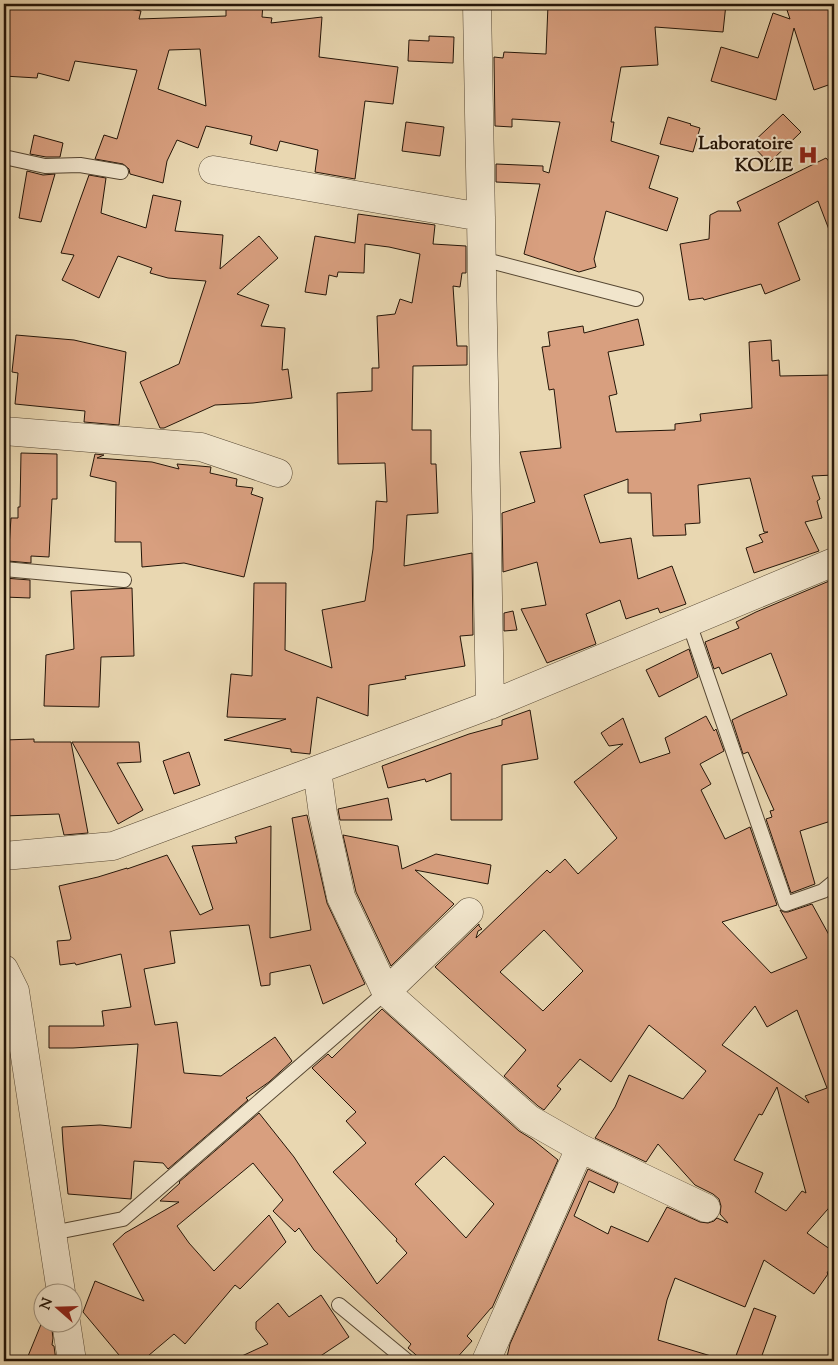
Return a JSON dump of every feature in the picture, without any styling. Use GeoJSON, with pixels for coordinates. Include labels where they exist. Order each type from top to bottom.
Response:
{"type":"FeatureCollection","features":[{"type":"Feature","properties":{"kind":"street"},"geometry":{"type":"LineString","coordinates":[[477,4],[490,705]]}},
{"type":"Feature","properties":{"kind":"street"},"geometry":{"type":"LineString","coordinates":[[213,170],[481,217]]}},
{"type":"Feature","properties":{"kind":"street"},"geometry":{"type":"LineString","coordinates":[[4,431],[201,447],[278,473]]}},
{"type":"Feature","properties":{"kind":"street"},"geometry":{"type":"LineString","coordinates":[[4,856],[114,846],[490,705],[834,562]]}},
{"type":"Feature","properties":{"kind":"street"},"geometry":{"type":"LineString","coordinates":[[317,770],[323,814],[341,897],[386,992],[529,1119],[580,1148],[706,1208]]}},
{"type":"Feature","properties":{"kind":"street"},"geometry":{"type":"LineString","coordinates":[[386,992],[469,912]]}},
{"type":"Feature","properties":{"kind":"street"},"geometry":{"type":"LineString","coordinates":[[4,969],[16,990],[60,1282]]}},
{"type":"Feature","properties":{"kind":"street"},"geometry":{"type":"LineString","coordinates":[[486,1361],[580,1148]]}},
{"type":"Feature","properties":{"kind":"street"},"geometry":{"type":"LineString","coordinates":[[68,1332],[72,1361]]}},
{"type":"Feature","properties":{"kind":"lane"},"geometry":{"type":"LineString","coordinates":[[4,157],[45,166],[80,165],[122,172]]}},
{"type":"Feature","properties":{"kind":"lane"},"geometry":{"type":"LineString","coordinates":[[482,259],[636,299]]}},
{"type":"Feature","properties":{"kind":"lane"},"geometry":{"type":"LineString","coordinates":[[4,569],[124,580]]}},
{"type":"Feature","properties":{"kind":"lane"},"geometry":{"type":"LineString","coordinates":[[689,623],[786,904],[823,891],[834,882]]}},
{"type":"Feature","properties":{"kind":"lane"},"geometry":{"type":"LineString","coordinates":[[52,1233],[124,1219],[386,992]]}},
{"type":"Feature","properties":{"kind":"lane"},"geometry":{"type":"LineString","coordinates":[[338,1305],[407,1361]]}},
{"type":"Feature","properties":{"kind":"building"},"geometry":{"type":"Polygon","coordinates":[[[6,4],[101,4],[141,11],[139,19],[226,16],[226,4],[263,4],[262,17],[272,18],[271,23],[322,17],[319,57],[398,67],[393,104],[365,101],[355,179],[315,172],[318,150],[280,141],[277,151],[250,144],[252,136],[206,126],[198,148],[177,140],[167,161],[163,183],[130,174],[129,169],[123,164],[95,159],[104,135],[117,139],[137,70],[75,61],[69,81],[38,73],[37,78],[4,76],[4,12],[6,12],[6,4]],[[200,49],[169,50],[158,89],[206,106],[200,49]]]}},
{"type":"Feature","properties":{"kind":"building"},"geometry":{"type":"Polygon","coordinates":[[[617,4],[726,4],[723,32],[655,27],[658,65],[621,67],[611,122],[614,122],[611,141],[659,156],[649,188],[678,198],[667,231],[606,211],[594,259],[596,267],[579,272],[524,254],[540,184],[496,182],[496,164],[543,166],[543,171],[549,173],[560,122],[512,119],[512,127],[495,126],[494,57],[503,58],[504,52],[546,54],[548,5],[617,7],[617,4]]]}},
{"type":"Feature","properties":{"kind":"building"},"geometry":{"type":"Polygon","coordinates":[[[785,4],[834,4],[834,83],[814,90],[794,28],[776,100],[711,81],[721,47],[758,58],[773,13],[790,19],[785,4]]]}},
{"type":"Feature","properties":{"kind":"building"},"geometry":{"type":"Polygon","coordinates":[[[429,36],[454,37],[453,63],[408,61],[409,40],[429,41],[429,36]]]}},
{"type":"Feature","properties":{"kind":"building"},"geometry":{"type":"Polygon","coordinates":[[[783,114],[801,132],[769,163],[751,144],[783,114]]]}},
{"type":"Feature","properties":{"kind":"building"},"geometry":{"type":"Polygon","coordinates":[[[668,117],[700,128],[693,152],[660,144],[668,117]]]}},
{"type":"Feature","properties":{"kind":"building"},"geometry":{"type":"Polygon","coordinates":[[[406,122],[444,127],[440,156],[402,151],[406,122]]]}},
{"type":"Feature","properties":{"kind":"building"},"geometry":{"type":"Polygon","coordinates":[[[34,135],[63,143],[60,157],[30,154],[34,135]]]}},
{"type":"Feature","properties":{"kind":"building"},"geometry":{"type":"Polygon","coordinates":[[[826,158],[834,167],[834,240],[818,201],[778,223],[800,280],[765,294],[761,284],[704,300],[703,298],[689,300],[680,244],[709,239],[710,215],[718,211],[741,211],[737,202],[826,158]]]}},
{"type":"Feature","properties":{"kind":"building"},"geometry":{"type":"Polygon","coordinates":[[[27,171],[43,175],[55,174],[41,222],[19,218],[27,171]]]}},
{"type":"Feature","properties":{"kind":"building"},"geometry":{"type":"Polygon","coordinates":[[[89,175],[106,178],[101,213],[146,228],[153,195],[181,201],[175,231],[223,235],[220,269],[259,236],[278,258],[237,294],[269,305],[261,326],[285,328],[282,370],[288,369],[292,398],[215,405],[164,428],[160,428],[140,382],[179,364],[206,281],[168,278],[150,273],[152,268],[118,256],[99,298],[62,280],[74,255],[61,253],[89,175]]]}},
{"type":"Feature","properties":{"kind":"building"},"geometry":{"type":"Polygon","coordinates":[[[358,214],[435,225],[433,244],[466,246],[466,273],[462,273],[460,287],[453,286],[457,346],[467,346],[467,365],[413,366],[412,430],[431,430],[431,464],[436,464],[438,513],[407,515],[404,566],[472,553],[473,635],[460,636],[465,666],[405,676],[406,679],[369,685],[368,716],[317,697],[310,754],[291,752],[291,749],[224,740],[286,719],[227,717],[231,674],[252,676],[254,583],[286,583],[285,650],[332,668],[322,610],[365,601],[373,549],[376,501],[387,502],[385,463],[338,464],[337,393],[372,391],[372,368],[379,368],[377,316],[395,314],[400,299],[412,303],[420,254],[365,244],[364,273],[338,272],[337,277],[329,275],[326,295],[305,292],[315,236],[355,243],[358,214]]]}},
{"type":"Feature","properties":{"kind":"building"},"geometry":{"type":"Polygon","coordinates":[[[638,319],[644,345],[608,352],[617,394],[609,396],[616,432],[675,430],[675,424],[701,421],[700,414],[752,408],[749,342],[771,340],[772,361],[779,360],[780,376],[834,375],[834,475],[812,476],[820,499],[817,501],[822,518],[805,522],[819,551],[754,573],[746,548],[763,542],[759,535],[768,532],[764,532],[750,478],[698,485],[700,523],[685,524],[686,535],[653,536],[651,493],[628,493],[628,479],[584,495],[600,543],[631,538],[638,579],[672,566],[686,604],[660,613],[658,608],[626,619],[620,600],[586,614],[596,644],[547,663],[521,609],[546,605],[537,562],[503,572],[502,513],[535,502],[520,452],[561,448],[554,389],[549,390],[542,347],[550,346],[548,332],[583,326],[584,333],[638,319]]]}},
{"type":"Feature","properties":{"kind":"building"},"geometry":{"type":"Polygon","coordinates":[[[16,335],[74,340],[126,352],[119,425],[84,422],[85,411],[15,404],[18,373],[12,372],[16,335]]]}},
{"type":"Feature","properties":{"kind":"building"},"geometry":{"type":"Polygon","coordinates":[[[21,453],[57,454],[57,499],[52,499],[49,557],[31,556],[31,563],[8,561],[11,518],[18,518],[18,507],[20,507],[21,453]]]}},
{"type":"Feature","properties":{"kind":"building"},"geometry":{"type":"Polygon","coordinates":[[[95,454],[104,455],[97,458],[152,462],[179,469],[177,464],[211,467],[210,473],[237,479],[236,486],[253,488],[251,494],[263,498],[244,577],[184,563],[142,567],[141,542],[115,542],[116,482],[90,476],[95,454]]]}},
{"type":"Feature","properties":{"kind":"building"},"geometry":{"type":"Polygon","coordinates":[[[4,578],[30,580],[30,598],[4,597],[4,578]]]}},
{"type":"Feature","properties":{"kind":"building"},"geometry":{"type":"Polygon","coordinates":[[[834,579],[834,820],[800,831],[815,884],[791,893],[766,819],[772,817],[770,811],[774,810],[748,752],[743,754],[732,720],[787,695],[771,653],[722,674],[719,667],[714,669],[705,642],[739,628],[736,622],[756,612],[834,579]]]}},
{"type":"Feature","properties":{"kind":"building"},"geometry":{"type":"Polygon","coordinates":[[[132,588],[134,656],[101,657],[99,707],[44,706],[46,655],[74,649],[71,591],[132,588]]]}},
{"type":"Feature","properties":{"kind":"building"},"geometry":{"type":"Polygon","coordinates":[[[513,611],[517,630],[504,631],[504,613],[513,611]]]}},
{"type":"Feature","properties":{"kind":"building"},"geometry":{"type":"Polygon","coordinates":[[[689,649],[698,677],[659,697],[646,670],[689,649]]]}},
{"type":"Feature","properties":{"kind":"building"},"geometry":{"type":"Polygon","coordinates":[[[530,710],[538,759],[502,765],[502,820],[451,820],[451,773],[426,782],[425,779],[388,788],[382,766],[469,734],[502,725],[502,720],[530,710]]]}},
{"type":"Feature","properties":{"kind":"building"},"geometry":{"type":"Polygon","coordinates":[[[706,716],[714,731],[716,729],[724,751],[700,764],[711,784],[701,790],[725,839],[750,827],[777,905],[722,922],[771,973],[807,958],[780,910],[788,912],[812,904],[834,944],[834,1202],[807,1233],[834,1252],[834,1262],[814,1294],[764,1260],[745,1307],[675,1278],[667,1300],[658,1340],[711,1356],[711,1361],[506,1361],[510,1344],[588,1169],[618,1183],[614,1193],[589,1181],[574,1216],[608,1234],[611,1226],[648,1242],[667,1207],[700,1222],[708,1223],[717,1218],[728,1223],[720,1214],[721,1206],[719,1199],[695,1185],[658,1144],[646,1162],[595,1138],[615,1107],[629,1075],[683,1099],[706,1071],[649,1025],[611,1082],[580,1059],[557,1086],[561,1089],[544,1110],[504,1076],[526,1050],[435,967],[479,924],[482,929],[478,931],[476,938],[547,870],[550,873],[565,859],[578,874],[617,838],[574,782],[623,744],[609,746],[601,733],[623,718],[640,763],[670,753],[665,738],[706,716]],[[544,930],[500,972],[543,1011],[583,971],[544,930]],[[755,1006],[722,1045],[809,1103],[805,1096],[827,1088],[797,1010],[767,1027],[755,1006]],[[777,1087],[762,1115],[759,1114],[734,1160],[763,1173],[755,1192],[786,1211],[802,1191],[806,1193],[777,1087]]]}},
{"type":"Feature","properties":{"kind":"building"},"geometry":{"type":"Polygon","coordinates":[[[34,739],[34,742],[71,742],[88,833],[64,835],[59,814],[4,816],[4,740],[34,739]]]}},
{"type":"Feature","properties":{"kind":"building"},"geometry":{"type":"Polygon","coordinates":[[[72,742],[139,742],[141,762],[117,763],[143,810],[118,824],[72,742]]]}},
{"type":"Feature","properties":{"kind":"building"},"geometry":{"type":"Polygon","coordinates":[[[189,752],[200,785],[174,794],[163,761],[189,752]]]}},
{"type":"Feature","properties":{"kind":"building"},"geometry":{"type":"Polygon","coordinates":[[[388,798],[392,820],[340,820],[338,809],[388,798]]]}},
{"type":"Feature","properties":{"kind":"building"},"geometry":{"type":"Polygon","coordinates":[[[307,815],[327,903],[365,984],[323,1004],[310,965],[270,973],[270,985],[261,986],[249,925],[170,931],[175,963],[144,969],[155,1025],[177,1022],[184,1073],[221,1076],[275,1037],[292,1061],[269,1082],[246,1098],[248,1100],[168,1169],[163,1163],[134,1161],[131,1199],[68,1194],[62,1127],[100,1125],[131,1128],[138,1044],[49,1048],[49,1026],[104,1026],[102,1011],[131,1007],[121,954],[76,965],[75,963],[60,965],[57,941],[70,940],[71,938],[59,886],[127,869],[167,855],[200,915],[213,909],[192,846],[237,843],[235,837],[271,826],[270,938],[311,930],[292,818],[307,815]]]}},
{"type":"Feature","properties":{"kind":"building"},"geometry":{"type":"Polygon","coordinates":[[[343,835],[398,846],[402,869],[436,854],[491,865],[488,884],[415,870],[454,904],[391,966],[356,892],[343,835]]]}},
{"type":"Feature","properties":{"kind":"building"},"geometry":{"type":"Polygon","coordinates":[[[382,1009],[519,1131],[558,1160],[492,1308],[467,1336],[472,1341],[454,1361],[423,1361],[408,1348],[411,1344],[314,1250],[299,1228],[295,1232],[273,1211],[283,1200],[253,1163],[177,1226],[189,1243],[214,1271],[269,1215],[286,1242],[240,1289],[235,1285],[185,1344],[174,1334],[142,1361],[124,1361],[83,1312],[95,1281],[144,1301],[113,1244],[125,1233],[179,1202],[160,1201],[179,1182],[259,1113],[294,1157],[377,1284],[407,1253],[396,1241],[397,1239],[333,1172],[366,1143],[346,1121],[356,1112],[312,1068],[328,1054],[332,1058],[382,1009]],[[444,1156],[415,1184],[466,1238],[494,1204],[444,1156]]]}},
{"type":"Feature","properties":{"kind":"building"},"geometry":{"type":"Polygon","coordinates":[[[321,1295],[349,1337],[313,1361],[231,1361],[268,1344],[256,1329],[256,1322],[278,1303],[289,1317],[321,1295]]]}},
{"type":"Feature","properties":{"kind":"building"},"geometry":{"type":"Polygon","coordinates":[[[754,1308],[776,1316],[760,1361],[734,1361],[754,1308]]]}},
{"type":"Feature","properties":{"kind":"building"},"geometry":{"type":"Polygon","coordinates":[[[38,1332],[52,1332],[52,1345],[54,1346],[56,1361],[26,1361],[38,1332]]]}},
{"type":"Feature","properties":{"kind":"place","name":"Laboratoire KOLIE"},"geometry":{"type":"Point","coordinates":[808,155]}}]}
